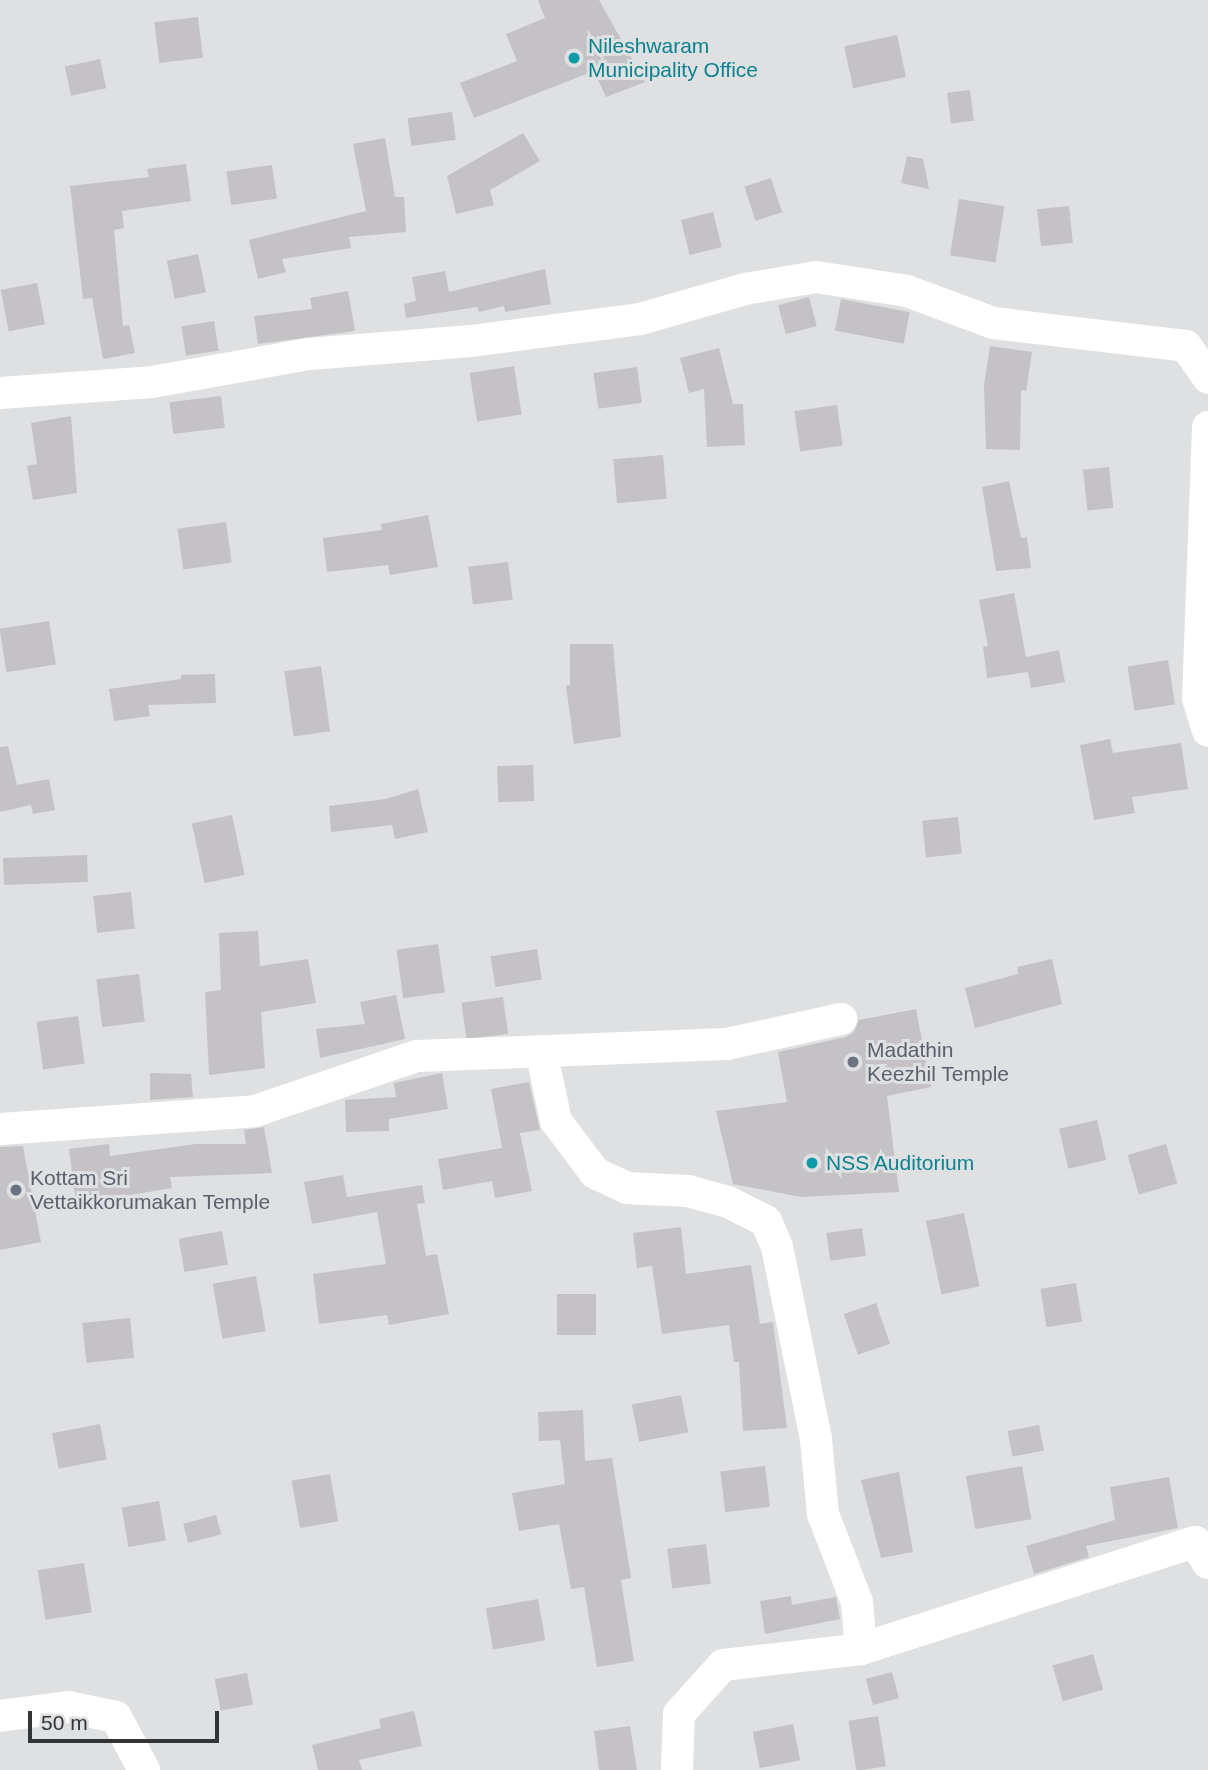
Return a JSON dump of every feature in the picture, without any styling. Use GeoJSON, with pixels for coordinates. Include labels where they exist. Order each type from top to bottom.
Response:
{"type":"FeatureCollection","features":[{"type":"Feature","properties":{"kind":"street"},"geometry":{"type":"LineString","coordinates":[[0,393],[152,382],[309,354],[471,341],[640,319],[745,289],[816,277],[907,291],[993,323],[1186,346],[1208,378]]}},
{"type":"Feature","properties":{"kind":"street"},"geometry":{"type":"LineString","coordinates":[[1208,427],[1198,698],[1208,730]]}},
{"type":"Feature","properties":{"kind":"street"},"geometry":{"type":"LineString","coordinates":[[0,1129],[255,1111],[417,1056],[727,1044],[841,1019]]}},
{"type":"Feature","properties":{"kind":"street"},"geometry":{"type":"LineString","coordinates":[[541,1051],[556,1121],[596,1173],[627,1188],[688,1191],[728,1202],[766,1222],[777,1247],[816,1439],[823,1514],[857,1602],[861,1649]]}},
{"type":"Feature","properties":{"kind":"street"},"geometry":{"type":"LineString","coordinates":[[677,1770],[679,1714],[723,1664],[861,1649],[1195,1542],[1208,1563]]}},
{"type":"Feature","properties":{"kind":"street"},"geometry":{"type":"LineString","coordinates":[[0,1716],[68,1707],[116,1717],[144,1770]]}},
{"type":"Feature","properties":{"kind":"building","name":"Nileshwaram Municipality Office"},"geometry":{"type":"Polygon","coordinates":[[[538,0],[599,0],[645,82],[606,97],[594,71],[474,118],[460,83],[517,61],[506,34],[545,18],[538,0]]]}},
{"type":"Feature","properties":{"kind":"building"},"geometry":{"type":"Polygon","coordinates":[[[198,17],[203,58],[159,63],[154,22],[198,17]]]}},
{"type":"Feature","properties":{"kind":"building"},"geometry":{"type":"Polygon","coordinates":[[[897,35],[906,77],[853,88],[844,46],[897,35]]]}},
{"type":"Feature","properties":{"kind":"building"},"geometry":{"type":"Polygon","coordinates":[[[100,59],[106,88],[71,96],[65,66],[100,59]]]}},
{"type":"Feature","properties":{"kind":"building"},"geometry":{"type":"Polygon","coordinates":[[[970,90],[974,121],[951,124],[947,93],[970,90]]]}},
{"type":"Feature","properties":{"kind":"building"},"geometry":{"type":"Polygon","coordinates":[[[452,112],[456,140],[411,146],[407,118],[452,112]]]}},
{"type":"Feature","properties":{"kind":"building"},"geometry":{"type":"Polygon","coordinates":[[[523,133],[540,161],[490,190],[494,205],[456,214],[447,176],[523,133]]]}},
{"type":"Feature","properties":{"kind":"building"},"geometry":{"type":"Polygon","coordinates":[[[385,138],[395,197],[404,197],[406,232],[349,237],[351,248],[282,259],[286,272],[258,279],[249,240],[366,211],[353,144],[385,138]]]}},
{"type":"Feature","properties":{"kind":"building"},"geometry":{"type":"Polygon","coordinates":[[[907,156],[923,159],[929,189],[901,183],[907,156]]]}},
{"type":"Feature","properties":{"kind":"building"},"geometry":{"type":"Polygon","coordinates":[[[186,164],[191,201],[122,211],[124,228],[114,230],[123,326],[129,325],[135,353],[103,359],[92,298],[83,299],[70,186],[149,177],[147,169],[186,164]]]}},
{"type":"Feature","properties":{"kind":"building"},"geometry":{"type":"Polygon","coordinates":[[[272,165],[277,199],[231,205],[226,171],[272,165]]]}},
{"type":"Feature","properties":{"kind":"building"},"geometry":{"type":"Polygon","coordinates":[[[771,178],[782,212],[755,221],[744,187],[771,178]]]}},
{"type":"Feature","properties":{"kind":"building"},"geometry":{"type":"Polygon","coordinates":[[[959,199],[1004,206],[996,262],[950,255],[959,199]]]}},
{"type":"Feature","properties":{"kind":"building"},"geometry":{"type":"Polygon","coordinates":[[[1069,206],[1073,243],[1041,246],[1037,209],[1069,206]]]}},
{"type":"Feature","properties":{"kind":"building"},"geometry":{"type":"Polygon","coordinates":[[[713,212],[722,247],[690,255],[681,220],[713,212]]]}},
{"type":"Feature","properties":{"kind":"building"},"geometry":{"type":"Polygon","coordinates":[[[198,254],[206,292],[175,299],[167,261],[198,254]]]}},
{"type":"Feature","properties":{"kind":"building"},"geometry":{"type":"Polygon","coordinates":[[[545,269],[551,304],[505,312],[504,306],[479,312],[477,307],[406,318],[404,304],[416,301],[412,277],[445,271],[449,292],[545,269]]]}},
{"type":"Feature","properties":{"kind":"building"},"geometry":{"type":"Polygon","coordinates":[[[37,283],[45,324],[9,331],[1,290],[37,283]]]}},
{"type":"Feature","properties":{"kind":"building"},"geometry":{"type":"Polygon","coordinates":[[[348,291],[355,331],[258,344],[254,316],[312,309],[310,298],[348,291]]]}},
{"type":"Feature","properties":{"kind":"building"},"geometry":{"type":"Polygon","coordinates":[[[809,297],[817,326],[786,334],[778,305],[809,297]]]}},
{"type":"Feature","properties":{"kind":"building"},"geometry":{"type":"Polygon","coordinates":[[[841,299],[910,312],[904,344],[835,330],[841,299]]]}},
{"type":"Feature","properties":{"kind":"building"},"geometry":{"type":"Polygon","coordinates":[[[214,321],[219,351],[186,356],[181,326],[214,321]]]}},
{"type":"Feature","properties":{"kind":"building"},"geometry":{"type":"Polygon","coordinates":[[[990,346],[1032,352],[1026,391],[1021,390],[1020,450],[986,449],[984,385],[990,346]]]}},
{"type":"Feature","properties":{"kind":"building"},"geometry":{"type":"Polygon","coordinates":[[[719,348],[733,404],[743,404],[745,445],[707,447],[704,389],[689,393],[680,358],[719,348]]]}},
{"type":"Feature","properties":{"kind":"building"},"geometry":{"type":"Polygon","coordinates":[[[514,366],[522,414],[477,421],[470,373],[514,366]]]}},
{"type":"Feature","properties":{"kind":"building"},"geometry":{"type":"Polygon","coordinates":[[[637,367],[642,403],[598,409],[593,373],[637,367]]]}},
{"type":"Feature","properties":{"kind":"building"},"geometry":{"type":"Polygon","coordinates":[[[221,396],[225,428],[173,434],[169,402],[221,396]]]}},
{"type":"Feature","properties":{"kind":"building"},"geometry":{"type":"Polygon","coordinates":[[[837,405],[843,446],[800,452],[794,411],[837,405]]]}},
{"type":"Feature","properties":{"kind":"building"},"geometry":{"type":"Polygon","coordinates":[[[71,416],[77,493],[33,500],[27,466],[37,464],[31,423],[71,416]]]}},
{"type":"Feature","properties":{"kind":"building"},"geometry":{"type":"Polygon","coordinates":[[[663,455],[667,499],[617,503],[613,459],[663,455]]]}},
{"type":"Feature","properties":{"kind":"building"},"geometry":{"type":"Polygon","coordinates":[[[1109,467],[1113,508],[1087,510],[1083,470],[1109,467]]]}},
{"type":"Feature","properties":{"kind":"building"},"geometry":{"type":"Polygon","coordinates":[[[1009,481],[1021,538],[1027,537],[1031,568],[996,571],[982,487],[1009,481]]]}},
{"type":"Feature","properties":{"kind":"building"},"geometry":{"type":"Polygon","coordinates":[[[428,515],[438,567],[390,575],[388,565],[327,572],[323,538],[382,530],[381,524],[428,515]]]}},
{"type":"Feature","properties":{"kind":"building"},"geometry":{"type":"Polygon","coordinates":[[[226,522],[232,563],[183,569],[177,529],[226,522]]]}},
{"type":"Feature","properties":{"kind":"building"},"geometry":{"type":"Polygon","coordinates":[[[508,562],[513,600],[473,605],[468,567],[508,562]]]}},
{"type":"Feature","properties":{"kind":"building"},"geometry":{"type":"Polygon","coordinates":[[[1014,593],[1026,657],[1059,650],[1065,682],[1031,688],[1028,672],[987,678],[983,647],[988,646],[979,600],[1014,593]]]}},
{"type":"Feature","properties":{"kind":"building"},"geometry":{"type":"Polygon","coordinates":[[[49,621],[56,664],[6,672],[0,629],[49,621]]]}},
{"type":"Feature","properties":{"kind":"building"},"geometry":{"type":"Polygon","coordinates":[[[570,644],[613,644],[621,737],[574,744],[566,686],[570,685],[570,644]]]}},
{"type":"Feature","properties":{"kind":"building"},"geometry":{"type":"Polygon","coordinates":[[[1168,660],[1175,704],[1135,711],[1128,666],[1168,660]]]}},
{"type":"Feature","properties":{"kind":"building"},"geometry":{"type":"Polygon","coordinates":[[[321,666],[330,731],[294,737],[284,671],[321,666]]]}},
{"type":"Feature","properties":{"kind":"building"},"geometry":{"type":"Polygon","coordinates":[[[215,674],[216,703],[148,705],[150,716],[114,721],[109,689],[181,679],[181,675],[215,674]]]}},
{"type":"Feature","properties":{"kind":"building"},"geometry":{"type":"Polygon","coordinates":[[[1110,739],[1113,753],[1181,743],[1188,789],[1132,797],[1135,813],[1094,820],[1080,745],[1110,739]]]}},
{"type":"Feature","properties":{"kind":"building"},"geometry":{"type":"Polygon","coordinates":[[[8,746],[17,785],[49,779],[55,810],[33,814],[31,805],[0,812],[0,747],[8,746]]]}},
{"type":"Feature","properties":{"kind":"building"},"geometry":{"type":"Polygon","coordinates":[[[533,765],[534,801],[498,802],[497,766],[533,765]]]}},
{"type":"Feature","properties":{"kind":"building"},"geometry":{"type":"Polygon","coordinates":[[[418,789],[428,832],[395,839],[392,825],[331,832],[329,806],[386,799],[418,789]]]}},
{"type":"Feature","properties":{"kind":"building"},"geometry":{"type":"Polygon","coordinates":[[[232,815],[245,875],[205,883],[192,824],[232,815]]]}},
{"type":"Feature","properties":{"kind":"building"},"geometry":{"type":"Polygon","coordinates":[[[958,817],[962,854],[926,858],[922,821],[958,817]]]}},
{"type":"Feature","properties":{"kind":"building"},"geometry":{"type":"Polygon","coordinates":[[[87,855],[88,882],[4,885],[3,858],[87,855]]]}},
{"type":"Feature","properties":{"kind":"building"},"geometry":{"type":"Polygon","coordinates":[[[131,892],[135,929],[97,933],[93,896],[131,892]]]}},
{"type":"Feature","properties":{"kind":"building"},"geometry":{"type":"Polygon","coordinates":[[[258,931],[260,966],[308,959],[316,1003],[261,1012],[265,1068],[209,1075],[205,992],[221,990],[219,933],[258,931]]]}},
{"type":"Feature","properties":{"kind":"building"},"geometry":{"type":"Polygon","coordinates":[[[438,944],[445,993],[403,998],[396,950],[438,944]]]}},
{"type":"Feature","properties":{"kind":"building"},"geometry":{"type":"Polygon","coordinates":[[[537,949],[542,980],[495,987],[491,956],[537,949]]]}},
{"type":"Feature","properties":{"kind":"building"},"geometry":{"type":"Polygon","coordinates":[[[1052,959],[1062,1004],[975,1028],[965,988],[1018,974],[1017,967],[1052,959]]]}},
{"type":"Feature","properties":{"kind":"building"},"geometry":{"type":"Polygon","coordinates":[[[139,974],[145,1022],[102,1027],[96,979],[139,974]]]}},
{"type":"Feature","properties":{"kind":"building"},"geometry":{"type":"Polygon","coordinates":[[[396,995],[405,1039],[320,1058],[316,1029],[365,1024],[360,1002],[396,995]]]}},
{"type":"Feature","properties":{"kind":"building"},"geometry":{"type":"Polygon","coordinates":[[[503,997],[508,1034],[467,1039],[461,1003],[503,997]]]}},
{"type":"Feature","properties":{"kind":"building"},"geometry":{"type":"Polygon","coordinates":[[[916,1009],[931,1087],[887,1096],[899,1192],[801,1197],[733,1184],[716,1111],[787,1102],[778,1052],[846,1037],[854,1032],[859,1020],[916,1009]]]}},
{"type":"Feature","properties":{"kind":"building"},"geometry":{"type":"Polygon","coordinates":[[[78,1016],[85,1064],[43,1069],[36,1022],[78,1016]]]}},
{"type":"Feature","properties":{"kind":"building"},"geometry":{"type":"Polygon","coordinates":[[[150,1073],[191,1074],[193,1097],[150,1100],[150,1073]]]}},
{"type":"Feature","properties":{"kind":"building"},"geometry":{"type":"Polygon","coordinates":[[[442,1073],[448,1109],[389,1119],[389,1131],[346,1132],[345,1100],[396,1097],[394,1083],[442,1073]]]}},
{"type":"Feature","properties":{"kind":"building"},"geometry":{"type":"Polygon","coordinates":[[[529,1082],[540,1130],[520,1133],[532,1191],[495,1198],[492,1181],[443,1190],[438,1159],[502,1148],[491,1089],[529,1082]]]}},
{"type":"Feature","properties":{"kind":"building"},"geometry":{"type":"Polygon","coordinates":[[[1097,1120],[1106,1160],[1068,1169],[1059,1129],[1097,1120]]]}},
{"type":"Feature","properties":{"kind":"building"},"geometry":{"type":"Polygon","coordinates":[[[264,1127],[272,1173],[170,1177],[172,1188],[76,1204],[69,1149],[109,1144],[110,1156],[196,1144],[246,1144],[244,1130],[264,1127]]]}},
{"type":"Feature","properties":{"kind":"building"},"geometry":{"type":"Polygon","coordinates":[[[1166,1144],[1177,1183],[1139,1194],[1128,1155],[1166,1144]]]}},
{"type":"Feature","properties":{"kind":"building","name":"Kottam Sri Vettaikkorumakan Temple"},"geometry":{"type":"Polygon","coordinates":[[[23,1146],[41,1242],[0,1250],[0,1147],[23,1146]]]}},
{"type":"Feature","properties":{"kind":"building"},"geometry":{"type":"Polygon","coordinates":[[[343,1175],[347,1197],[422,1185],[425,1203],[417,1204],[426,1256],[437,1254],[449,1314],[389,1325],[387,1315],[319,1324],[313,1274],[386,1264],[377,1212],[312,1224],[304,1182],[343,1175]]]}},
{"type":"Feature","properties":{"kind":"building"},"geometry":{"type":"Polygon","coordinates":[[[964,1213],[980,1286],[941,1294],[926,1221],[964,1213]]]}},
{"type":"Feature","properties":{"kind":"building"},"geometry":{"type":"Polygon","coordinates":[[[681,1227],[686,1274],[751,1265],[760,1324],[773,1322],[787,1428],[743,1431],[739,1362],[734,1362],[729,1325],[662,1334],[652,1266],[637,1268],[633,1233],[681,1227]]]}},
{"type":"Feature","properties":{"kind":"building"},"geometry":{"type":"Polygon","coordinates":[[[862,1228],[866,1256],[830,1261],[826,1233],[862,1228]]]}},
{"type":"Feature","properties":{"kind":"building"},"geometry":{"type":"Polygon","coordinates":[[[222,1231],[228,1264],[185,1272],[179,1239],[222,1231]]]}},
{"type":"Feature","properties":{"kind":"building"},"geometry":{"type":"Polygon","coordinates":[[[256,1276],[266,1331],[222,1339],[213,1284],[256,1276]]]}},
{"type":"Feature","properties":{"kind":"building"},"geometry":{"type":"Polygon","coordinates":[[[1076,1283],[1082,1322],[1047,1327],[1040,1289],[1076,1283]]]}},
{"type":"Feature","properties":{"kind":"building"},"geometry":{"type":"Polygon","coordinates":[[[557,1294],[596,1294],[596,1335],[557,1335],[557,1294]]]}},
{"type":"Feature","properties":{"kind":"building"},"geometry":{"type":"Polygon","coordinates":[[[876,1303],[890,1344],[858,1355],[844,1314],[876,1303]]]}},
{"type":"Feature","properties":{"kind":"building"},"geometry":{"type":"Polygon","coordinates":[[[130,1318],[134,1358],[86,1363],[82,1323],[130,1318]]]}},
{"type":"Feature","properties":{"kind":"building"},"geometry":{"type":"Polygon","coordinates":[[[681,1395],[688,1432],[639,1442],[632,1405],[681,1395]]]}},
{"type":"Feature","properties":{"kind":"building"},"geometry":{"type":"Polygon","coordinates":[[[583,1410],[585,1461],[612,1458],[631,1578],[621,1580],[634,1661],[597,1667],[584,1587],[571,1589],[559,1524],[519,1531],[512,1493],[565,1484],[560,1440],[539,1441],[538,1412],[583,1410]]]}},
{"type":"Feature","properties":{"kind":"building"},"geometry":{"type":"Polygon","coordinates":[[[100,1424],[107,1459],[59,1469],[52,1433],[100,1424]]]}},
{"type":"Feature","properties":{"kind":"building"},"geometry":{"type":"Polygon","coordinates":[[[1039,1425],[1044,1451],[1013,1457],[1008,1431],[1039,1425]]]}},
{"type":"Feature","properties":{"kind":"building"},"geometry":{"type":"Polygon","coordinates":[[[765,1466],[770,1507],[725,1512],[720,1471],[765,1466]]]}},
{"type":"Feature","properties":{"kind":"building"},"geometry":{"type":"Polygon","coordinates":[[[1022,1466],[1031,1519],[975,1529],[966,1476],[1022,1466]]]}},
{"type":"Feature","properties":{"kind":"building"},"geometry":{"type":"Polygon","coordinates":[[[899,1472],[913,1552],[881,1558],[861,1480],[899,1472]]]}},
{"type":"Feature","properties":{"kind":"building"},"geometry":{"type":"Polygon","coordinates":[[[330,1474],[338,1521],[300,1528],[292,1481],[330,1474]]]}},
{"type":"Feature","properties":{"kind":"building"},"geometry":{"type":"Polygon","coordinates":[[[1169,1477],[1178,1528],[1086,1546],[1089,1557],[1034,1574],[1026,1546],[1115,1520],[1110,1487],[1169,1477]]]}},
{"type":"Feature","properties":{"kind":"building"},"geometry":{"type":"Polygon","coordinates":[[[159,1501],[166,1540],[129,1547],[122,1508],[159,1501]]]}},
{"type":"Feature","properties":{"kind":"building"},"geometry":{"type":"Polygon","coordinates":[[[216,1515],[221,1534],[188,1543],[183,1524],[216,1515]]]}},
{"type":"Feature","properties":{"kind":"building"},"geometry":{"type":"Polygon","coordinates":[[[706,1544],[711,1584],[672,1588],[667,1549],[706,1544]]]}},
{"type":"Feature","properties":{"kind":"building"},"geometry":{"type":"Polygon","coordinates":[[[84,1563],[92,1612],[45,1620],[38,1570],[84,1563]]]}},
{"type":"Feature","properties":{"kind":"building"},"geometry":{"type":"Polygon","coordinates":[[[791,1596],[792,1605],[836,1597],[840,1619],[765,1634],[760,1601],[791,1596]]]}},
{"type":"Feature","properties":{"kind":"building"},"geometry":{"type":"Polygon","coordinates":[[[538,1599],[545,1640],[493,1650],[486,1608],[538,1599]]]}},
{"type":"Feature","properties":{"kind":"building"},"geometry":{"type":"Polygon","coordinates":[[[1093,1654],[1103,1690],[1063,1701],[1053,1666],[1093,1654]]]}},
{"type":"Feature","properties":{"kind":"building"},"geometry":{"type":"Polygon","coordinates":[[[892,1672],[899,1698],[873,1705],[866,1679],[892,1672]]]}},
{"type":"Feature","properties":{"kind":"building"},"geometry":{"type":"Polygon","coordinates":[[[247,1673],[253,1704],[221,1711],[215,1679],[247,1673]]]}},
{"type":"Feature","properties":{"kind":"building"},"geometry":{"type":"Polygon","coordinates":[[[414,1711],[422,1746],[359,1760],[362,1770],[318,1770],[312,1745],[381,1728],[379,1719],[414,1711]]]}},
{"type":"Feature","properties":{"kind":"building"},"geometry":{"type":"Polygon","coordinates":[[[878,1716],[886,1766],[856,1770],[848,1721],[878,1716]]]}},
{"type":"Feature","properties":{"kind":"building"},"geometry":{"type":"Polygon","coordinates":[[[793,1724],[800,1760],[760,1768],[753,1732],[793,1724]]]}},
{"type":"Feature","properties":{"kind":"building"},"geometry":{"type":"Polygon","coordinates":[[[630,1726],[637,1770],[599,1770],[594,1731],[630,1726]]]}},
{"type":"Feature","properties":{"kind":"place","name":"Nileshwaram Municipality Office"},"geometry":{"type":"Point","coordinates":[574,58]}},
{"type":"Feature","properties":{"kind":"place","name":"Madathin Keezhil Temple"},"geometry":{"type":"Point","coordinates":[853,1062]}},
{"type":"Feature","properties":{"kind":"place","name":"NSS Auditorium"},"geometry":{"type":"Point","coordinates":[812,1163]}},
{"type":"Feature","properties":{"kind":"place","name":"Kottam Sri Vettaikkorumakan Temple"},"geometry":{"type":"Point","coordinates":[16,1190]}}]}
